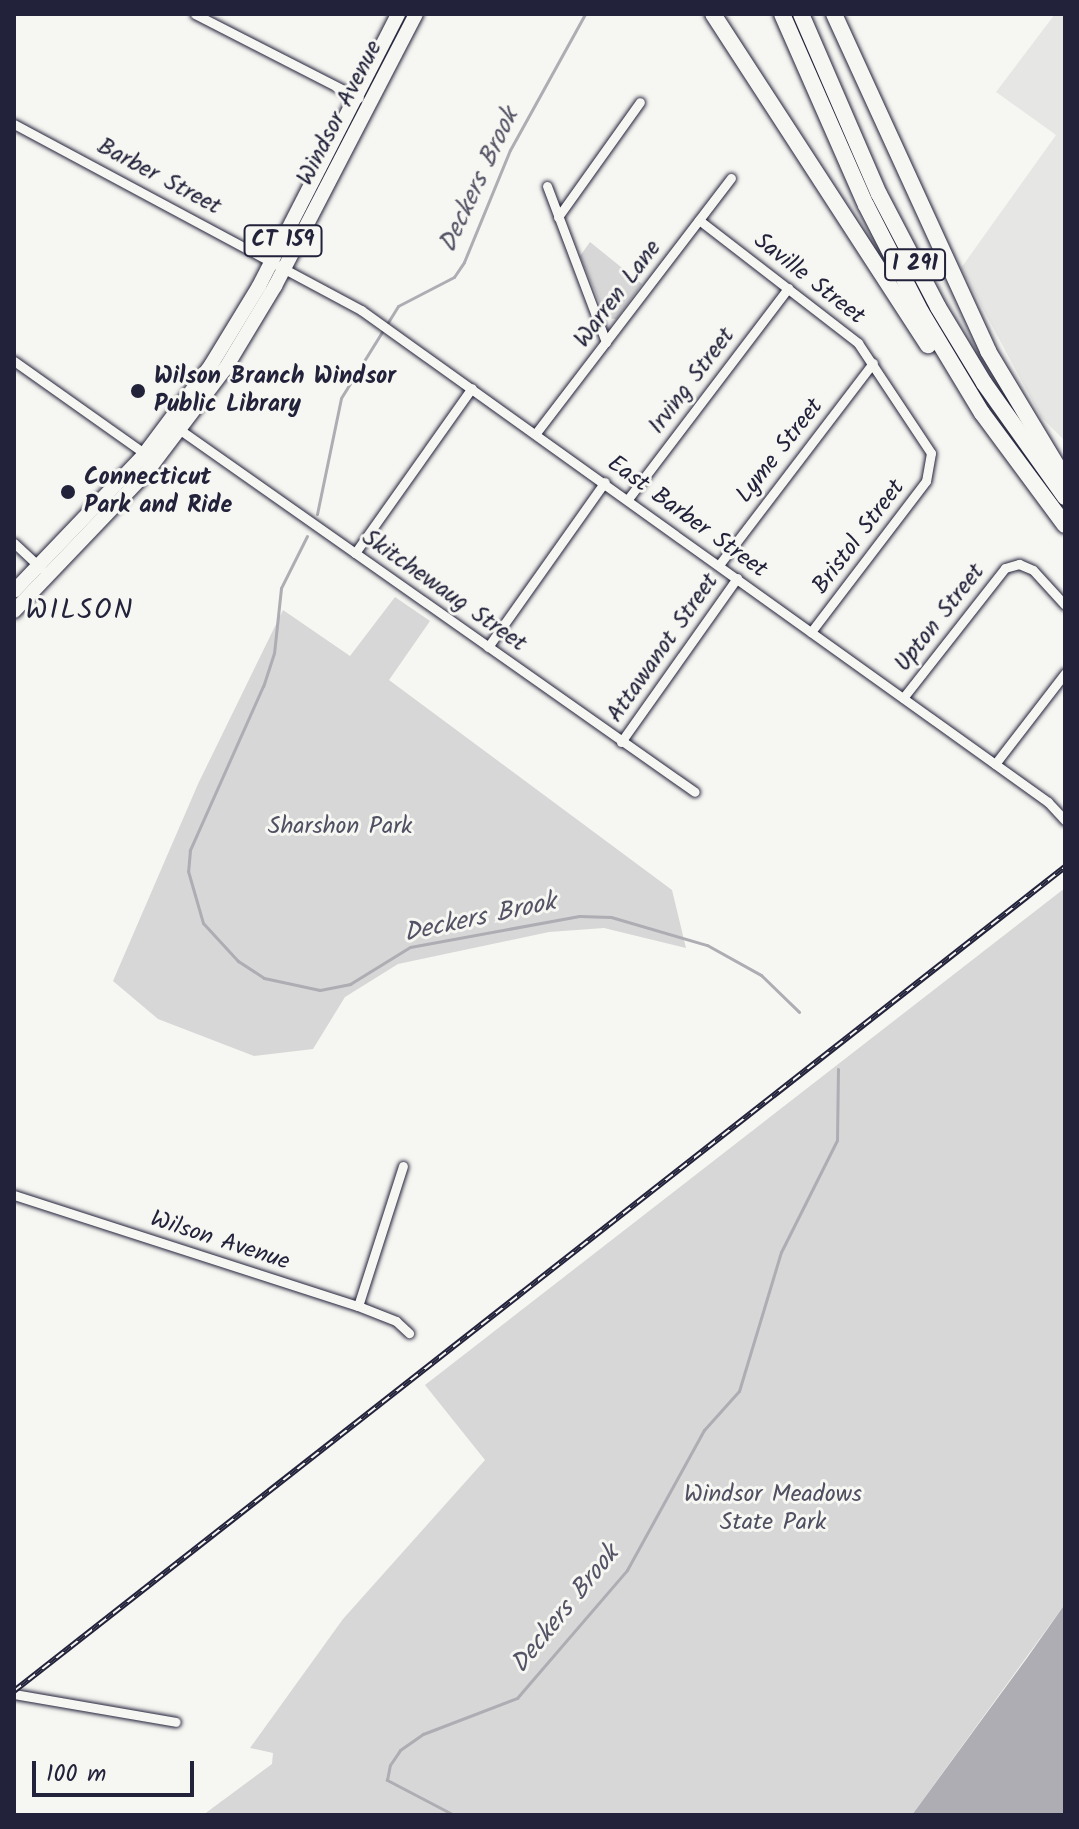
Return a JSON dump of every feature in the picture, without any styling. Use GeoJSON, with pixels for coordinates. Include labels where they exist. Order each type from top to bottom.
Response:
{"type":"FeatureCollection","features":[{"type":"Feature","properties":{"kind":"highway"},"geometry":{"type":"LineString","coordinates":[[713,14],[951,381],[995,430]]}},
{"type":"Feature","properties":{"kind":"highway","name":"I 291"},"geometry":{"type":"LineString","coordinates":[[782,14],[884,244],[995,430],[1065,525]]}},
{"type":"Feature","properties":{"kind":"highway","name":"I 291"},"geometry":{"type":"LineString","coordinates":[[801,14],[879,194],[938,307],[1000,407],[1065,497]]}},
{"type":"Feature","properties":{"kind":"highway"},"geometry":{"type":"LineString","coordinates":[[834,14],[988,351],[1065,479]]}},
{"type":"Feature","properties":{"kind":"main road","name":"Windsor Avenue"},"geometry":{"type":"LineString","coordinates":[[14,611],[44,571],[150,458],[175,426],[233,330],[278,265],[362,100],[398,14]]}},
{"type":"Feature","properties":{"kind":"main road","name":"Windsor Avenue"},"geometry":{"type":"LineString","coordinates":[[362,100],[416,14]]}},
{"type":"Feature","properties":{"kind":"main road","name":"Windsor Avenue"},"geometry":{"type":"LineString","coordinates":[[14,591],[44,571]]}},
{"type":"Feature","properties":{"kind":"street"},"geometry":{"type":"LineString","coordinates":[[195,14],[362,100]]}},
{"type":"Feature","properties":{"kind":"street"},"geometry":{"type":"LineString","coordinates":[[558,217],[640,102]]}},
{"type":"Feature","properties":{"kind":"street","name":"Barber Street"},"geometry":{"type":"LineString","coordinates":[[14,124],[278,265]]}},
{"type":"Feature","properties":{"kind":"street","name":"Warren Lane"},"geometry":{"type":"LineString","coordinates":[[536,433],[731,178]]}},
{"type":"Feature","properties":{"kind":"street"},"geometry":{"type":"LineString","coordinates":[[547,186],[606,342]]}},
{"type":"Feature","properties":{"kind":"street","name":"Saville Street"},"geometry":{"type":"LineString","coordinates":[[699,220],[858,343],[927,446],[932,463]]}},
{"type":"Feature","properties":{"kind":"street","name":"East Barber Street"},"geometry":{"type":"LineString","coordinates":[[278,265],[382,324],[1062,811],[1065,820]]}},
{"type":"Feature","properties":{"kind":"street","name":"Irving Street"},"geometry":{"type":"LineString","coordinates":[[628,499],[788,288]]}},
{"type":"Feature","properties":{"kind":"street"},"geometry":{"type":"LineString","coordinates":[[14,361],[150,458]]}},
{"type":"Feature","properties":{"kind":"street","name":"Lyme Street"},"geometry":{"type":"LineString","coordinates":[[719,565],[873,363]]}},
{"type":"Feature","properties":{"kind":"street"},"geometry":{"type":"LineString","coordinates":[[355,553],[472,388]]}},
{"type":"Feature","properties":{"kind":"street","name":"Skitchewaug Street"},"geometry":{"type":"LineString","coordinates":[[175,426],[695,792]]}},
{"type":"Feature","properties":{"kind":"street","name":"Bristol Street"},"geometry":{"type":"LineString","coordinates":[[811,632],[926,481],[932,463]]}},
{"type":"Feature","properties":{"kind":"street"},"geometry":{"type":"LineString","coordinates":[[488,647],[605,482]]}},
{"type":"Feature","properties":{"kind":"street"},"geometry":{"type":"LineString","coordinates":[[14,543],[44,571]]}},
{"type":"Feature","properties":{"kind":"street","name":"Upton Street"},"geometry":{"type":"LineString","coordinates":[[903,698],[1011,565],[1033,570],[1065,605]]}},
{"type":"Feature","properties":{"kind":"street","name":"Attawanot Street"},"geometry":{"type":"LineString","coordinates":[[621,742],[737,578]]}},
{"type":"Feature","properties":{"kind":"street"},"geometry":{"type":"LineString","coordinates":[[995,764],[1065,673]]}},
{"type":"Feature","properties":{"kind":"street"},"geometry":{"type":"LineString","coordinates":[[358,1306],[403,1166]]}},
{"type":"Feature","properties":{"kind":"street","name":"Wilson Avenue"},"geometry":{"type":"LineString","coordinates":[[14,1195],[358,1306],[396,1321],[409,1333]]}},
{"type":"Feature","properties":{"kind":"street"},"geometry":{"type":"LineString","coordinates":[[14,1694],[176,1722]]}},
{"type":"Feature","properties":{"kind":"shaded area"},"geometry":{"type":"Polygon","coordinates":[[[1055,14],[1065,14],[1065,441],[1041,417],[961,268],[1056,135],[996,92],[1055,14]]]}},
{"type":"Feature","properties":{"kind":"shaded area"},"geometry":{"type":"Polygon","coordinates":[[[1065,1604],[1065,1815],[912,1815],[1027,1658],[1065,1604]]]}},
{"type":"Feature","properties":{"kind":"green space"},"geometry":{"type":"Polygon","coordinates":[[[590,242],[642,284],[616,319],[606,318],[580,256],[590,242]]]}},
{"type":"Feature","properties":{"kind":"green space","name":"Sharshon Park"},"geometry":{"type":"Polygon","coordinates":[[[395,597],[430,621],[389,680],[672,890],[686,948],[604,928],[549,932],[398,964],[345,997],[313,1049],[254,1056],[158,1019],[113,981],[198,784],[283,610],[350,656],[395,597]]]}},
{"type":"Feature","properties":{"kind":"green space","name":"Windsor Meadows State Park"},"geometry":{"type":"Polygon","coordinates":[[[1065,888],[1065,1604],[912,1815],[203,1815],[272,1764],[273,1753],[250,1748],[343,1619],[485,1460],[425,1385],[1065,888]]]}},
{"type":"Feature","properties":{"kind":"waterway","name":"Deckers Brook"},"geometry":{"type":"LineString","coordinates":[[317,514],[341,398],[398,306],[454,277],[464,262],[510,150],[585,14]]}},
{"type":"Feature","properties":{"kind":"waterway","name":"Deckers Brook"},"geometry":{"type":"LineString","coordinates":[[307,536],[281,588],[274,653],[263,686],[190,850],[188,871],[203,923],[238,961],[264,978],[320,990],[350,984],[410,947],[579,916],[611,917],[707,945],[761,975],[799,1012]]}},
{"type":"Feature","properties":{"kind":"waterway","name":"Deckers Brook"},"geometry":{"type":"LineString","coordinates":[[454,1815],[387,1780],[390,1765],[400,1750],[423,1734],[517,1698],[627,1570],[704,1430],[739,1391],[781,1252],[837,1140],[838,1069]]}},
{"type":"Feature","properties":{"kind":"railway"},"geometry":{"type":"LineString","coordinates":[[14,1691],[1065,867]]}},
{"type":"Feature","properties":{"kind":"place","name":"Wilson Branch Windsor Public Library"},"geometry":{"type":"Point","coordinates":[138,391]}},
{"type":"Feature","properties":{"kind":"place","name":"Connecticut Park and Ride"},"geometry":{"type":"Point","coordinates":[68,492]}},
{"type":"Feature","properties":{"kind":"district","name":"WILSON"},"geometry":{"type":"Point","coordinates":[80,611]}}]}
